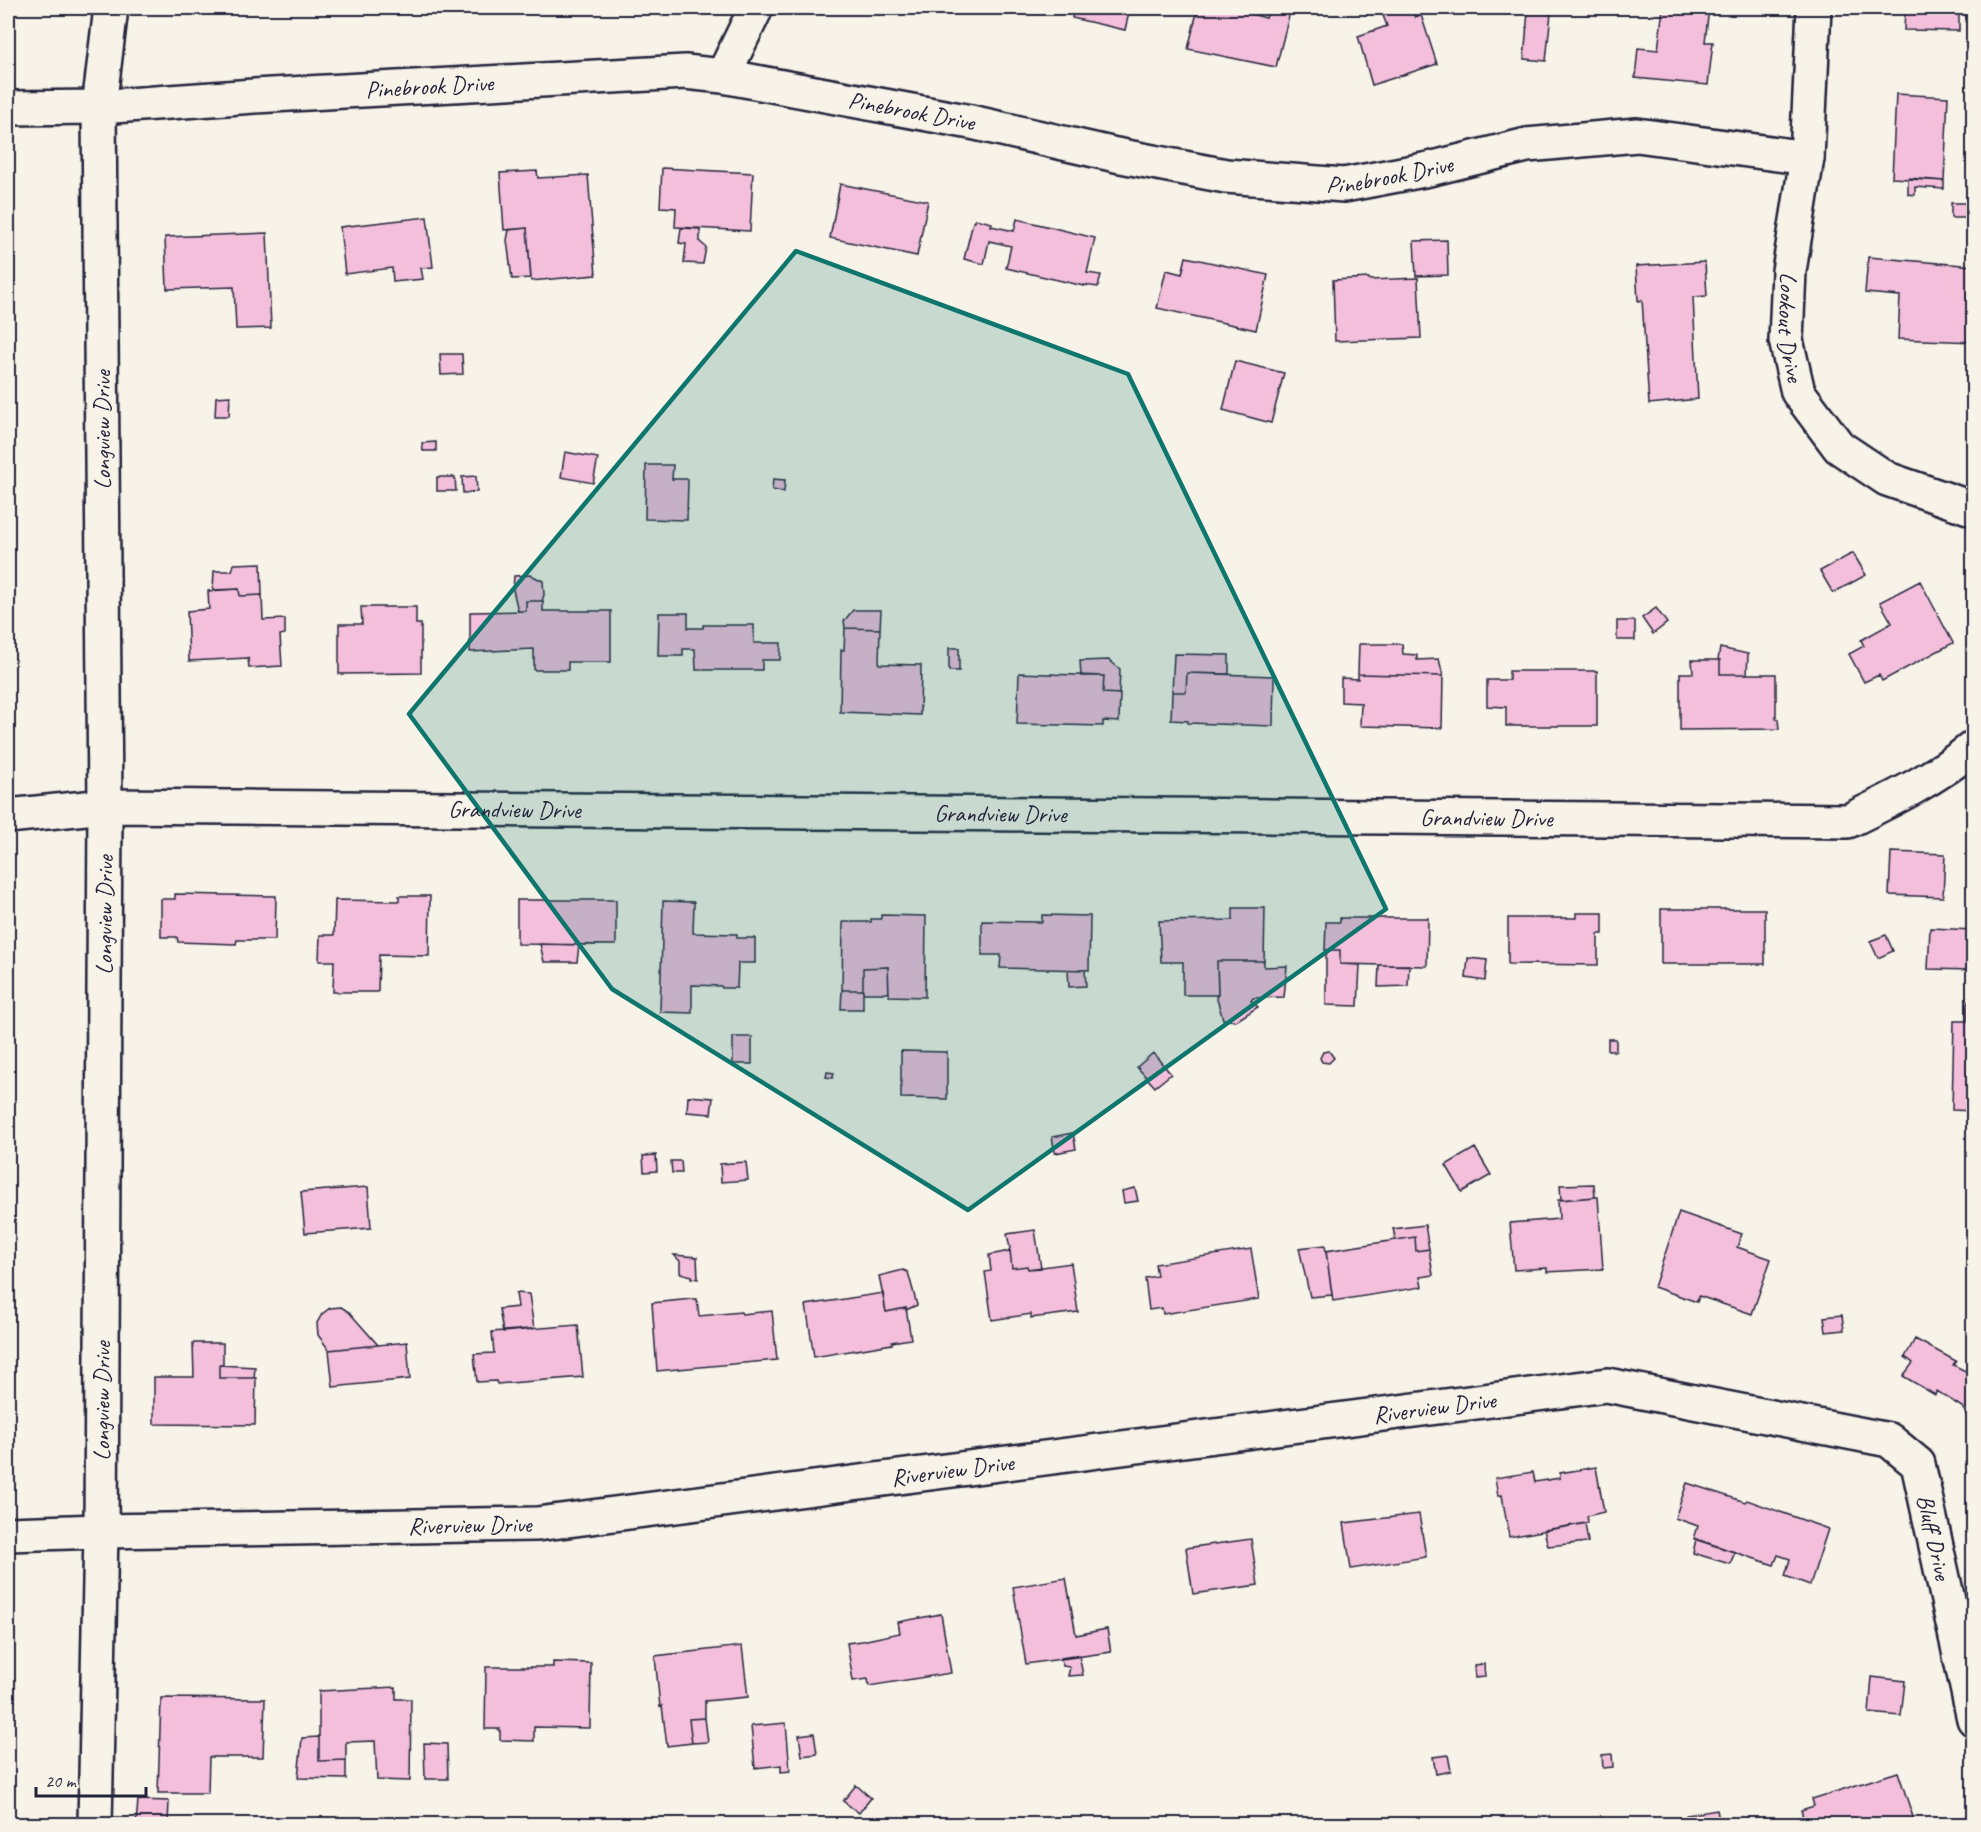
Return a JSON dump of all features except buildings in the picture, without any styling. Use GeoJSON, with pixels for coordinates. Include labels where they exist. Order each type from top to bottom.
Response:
{"type":"FeatureCollection","features":[{"type":"Feature","properties":{"kind":"street","name":"Longview Drive"},"geometry":{"type":"LineString","coordinates":[[95,1824],[101,1531],[105,806],[99,107],[111,8]]}},
{"type":"Feature","properties":{"kind":"street"},"geometry":{"type":"LineString","coordinates":[[723,76],[756,8]]}},
{"type":"Feature","properties":{"kind":"street","name":"Lookout Drive"},"geometry":{"type":"LineString","coordinates":[[1814,8],[1807,158],[1789,271],[1785,340],[1798,392],[1839,447],[1887,479],[1974,509]]}},
{"type":"Feature","properties":{"kind":"street","name":"Pinebrook Drive"},"geometry":{"type":"LineString","coordinates":[[8,108],[99,107],[685,72],[723,76],[971,122],[1116,155],[1226,176],[1344,185],[1429,169],[1527,145],[1637,135],[1807,158]]}},
{"type":"Feature","properties":{"kind":"street","name":"Grandview Drive"},"geometry":{"type":"LineString","coordinates":[[8,816],[105,806],[1848,821],[1956,762],[1974,747]]}},
{"type":"Feature","properties":{"kind":"street","name":"Riverview Drive"},"geometry":{"type":"LineString","coordinates":[[8,1534],[537,1524],[1607,1385],[1889,1440]]}},
{"type":"Feature","properties":{"kind":"street","name":"Bluff Drive"},"geometry":{"type":"LineString","coordinates":[[1889,1440],[1918,1464],[1974,1719]]}},
{"type":"Feature","properties":{"kind":"highlighted area"},"geometry":{"type":"Polygon","coordinates":[[[796,251],[1128,374],[1386,909],[968,1210],[612,989],[409,714],[796,251]]]}}]}
